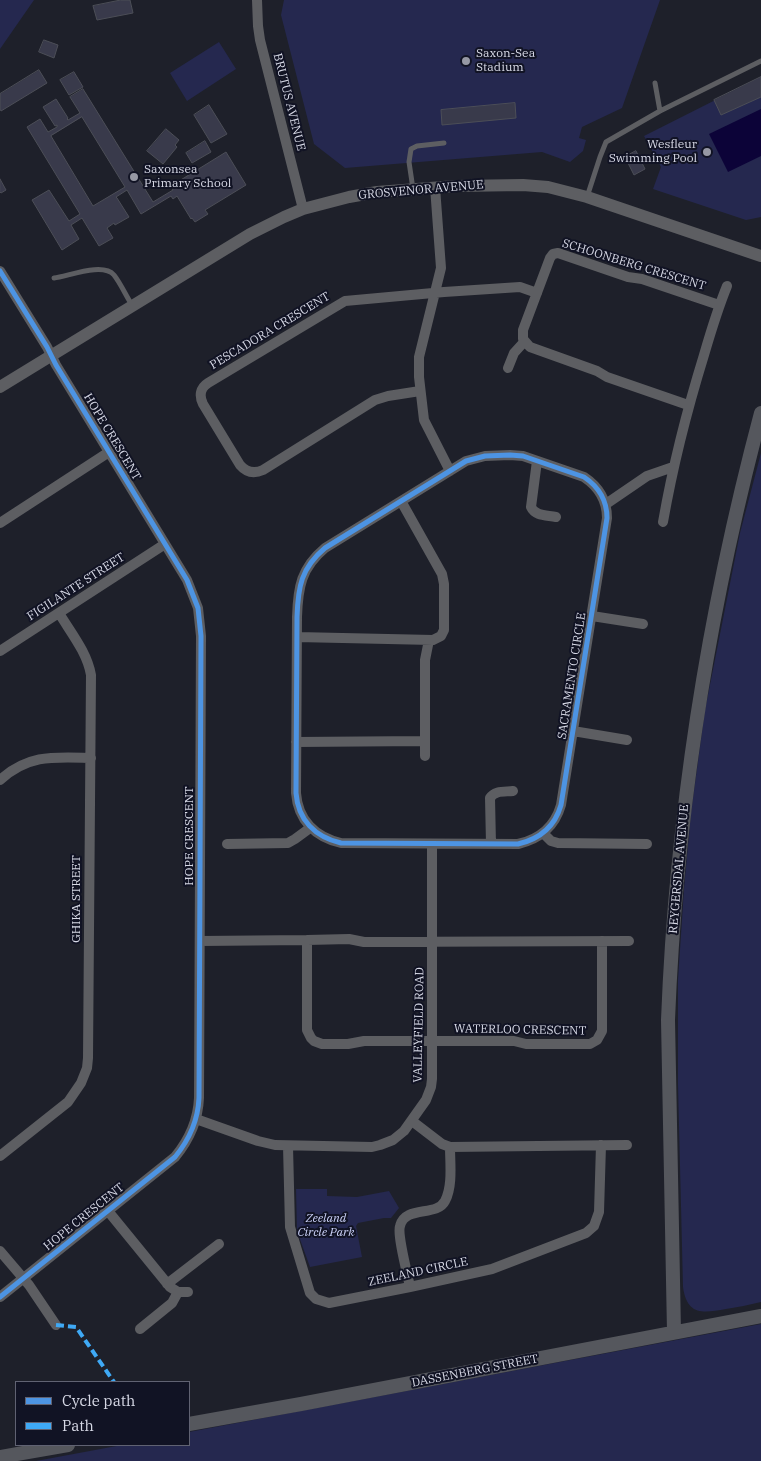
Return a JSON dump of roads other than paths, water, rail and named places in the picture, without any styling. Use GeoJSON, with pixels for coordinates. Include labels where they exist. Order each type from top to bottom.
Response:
{"type":"FeatureCollection","features":[{"type":"Feature","properties":{"kind":"main road","name":"REYGERSDAL AVENUE"},"geometry":{"type":"LineString","coordinates":[[674,1332],[668,1020],[676,879],[688,775],[707,649],[730,538],[761,413]]}},
{"type":"Feature","properties":{"kind":"main road","name":"DASSENBERG STREET"},"geometry":{"type":"LineString","coordinates":[[190,1424],[310,1403],[761,1316]]}},
{"type":"Feature","properties":{"kind":"main road"},"geometry":{"type":"LineString","coordinates":[[0,1458],[63,1446]]}},
{"type":"Feature","properties":{"kind":"street","name":"BRUTUS AVENUE"},"geometry":{"type":"LineString","coordinates":[[258,0],[260,40],[303,209]]}},
{"type":"Feature","properties":{"kind":"street","name":"GROSVENOR AVENUE"},"geometry":{"type":"LineString","coordinates":[[0,387],[250,234],[284,216],[349,197],[377,192],[484,185],[548,187],[587,197],[761,256]]}},
{"type":"Feature","properties":{"kind":"street"},"geometry":{"type":"LineString","coordinates":[[436,187],[441,261],[418,367],[424,420],[450,471]]}},
{"type":"Feature","properties":{"kind":"street","name":"SCHOONBERG CRESCENT"},"geometry":{"type":"LineString","coordinates":[[508,368],[514,353],[524,342],[523,330],[552,254],[558,253],[719,305]]}},
{"type":"Feature","properties":{"kind":"street","name":"HOPE CRESCENT"},"geometry":{"type":"LineString","coordinates":[[0,270],[192,589],[201,627],[199,1104],[196,1119],[188,1138],[175,1157],[0,1297]]}},
{"type":"Feature","properties":{"kind":"street"},"geometry":{"type":"LineString","coordinates":[[663,522],[673,467],[688,405],[719,305],[727,286]]}},
{"type":"Feature","properties":{"kind":"street"},"geometry":{"type":"LineString","coordinates":[[435,293],[520,287],[537,293]]}},
{"type":"Feature","properties":{"kind":"street","name":"PESCADORA CRESCENT"},"geometry":{"type":"LineString","coordinates":[[420,391],[374,400],[263,470],[254,472],[246,470],[240,465],[200,396],[202,388],[208,383],[341,303],[435,293]]}},
{"type":"Feature","properties":{"kind":"street"},"geometry":{"type":"LineString","coordinates":[[524,342],[533,349],[688,405]]}},
{"type":"Feature","properties":{"kind":"street"},"geometry":{"type":"LineString","coordinates":[[0,523],[109,452]]}},
{"type":"Feature","properties":{"kind":"street"},"geometry":{"type":"LineString","coordinates":[[647,844],[558,844],[543,834],[518,844],[341,843],[324,838],[310,828],[301,815],[296,801],[298,595],[303,576],[312,560],[325,548],[466,461],[484,456],[523,456],[584,477],[600,492],[606,504],[647,476],[673,467]]}},
{"type":"Feature","properties":{"kind":"street"},"geometry":{"type":"LineString","coordinates":[[537,461],[532,510],[536,514],[556,517]]}},
{"type":"Feature","properties":{"kind":"street"},"geometry":{"type":"LineString","coordinates":[[297,637],[429,640],[439,638],[443,634],[444,579],[401,501]]}},
{"type":"Feature","properties":{"kind":"street","name":"SACRAMENTO CIRCLE"},"geometry":{"type":"LineString","coordinates":[[543,834],[555,821],[561,805],[607,518],[606,504]]}},
{"type":"Feature","properties":{"kind":"street","name":"FIGILANTE STREET"},"geometry":{"type":"LineString","coordinates":[[0,651],[165,544]]}},
{"type":"Feature","properties":{"kind":"street","name":"GHIKA STREET"},"geometry":{"type":"LineString","coordinates":[[0,1156],[68,1102],[81,1083],[87,1068],[89,1047],[91,682],[90,668],[84,651],[59,613]]}},
{"type":"Feature","properties":{"kind":"street"},"geometry":{"type":"LineString","coordinates":[[592,616],[643,624]]}},
{"type":"Feature","properties":{"kind":"street"},"geometry":{"type":"LineString","coordinates":[[425,756],[425,660],[429,640]]}},
{"type":"Feature","properties":{"kind":"street"},"geometry":{"type":"LineString","coordinates":[[573,731],[627,740]]}},
{"type":"Feature","properties":{"kind":"street"},"geometry":{"type":"LineString","coordinates":[[296,742],[425,741]]}},
{"type":"Feature","properties":{"kind":"street"},"geometry":{"type":"LineString","coordinates":[[0,780],[22,765],[39,759],[50,757],[91,758]]}},
{"type":"Feature","properties":{"kind":"street"},"geometry":{"type":"LineString","coordinates":[[490,844],[490,801],[492,796],[498,792],[513,791]]}},
{"type":"Feature","properties":{"kind":"street"},"geometry":{"type":"LineString","coordinates":[[227,844],[288,843],[310,828]]}},
{"type":"Feature","properties":{"kind":"street","name":"VALLEYFIELD ROAD"},"geometry":{"type":"LineString","coordinates":[[196,1119],[258,1142],[275,1145],[372,1147],[399,1136],[412,1121],[426,1100],[431,1087],[432,844]]}},
{"type":"Feature","properties":{"kind":"street"},"geometry":{"type":"LineString","coordinates":[[200,941],[349,939],[364,942],[629,941]]}},
{"type":"Feature","properties":{"kind":"street"},"geometry":{"type":"LineString","coordinates":[[307,940],[307,1030],[310,1038],[322,1044],[348,1044],[364,1041],[432,1041]]}},
{"type":"Feature","properties":{"kind":"street","name":"WATERLOO CRESCENT"},"geometry":{"type":"LineString","coordinates":[[432,1041],[514,1041],[526,1044],[586,1044],[593,1042],[599,1038],[602,1031],[602,941]]}},
{"type":"Feature","properties":{"kind":"street"},"geometry":{"type":"LineString","coordinates":[[412,1121],[442,1144],[450,1147],[626,1145]]}},
{"type":"Feature","properties":{"kind":"street","name":"ZEELAND CIRCLE"},"geometry":{"type":"LineString","coordinates":[[288,1146],[290,1227],[307,1288],[320,1301],[329,1303],[492,1269],[581,1235],[597,1221],[599,1212],[601,1146]]}},
{"type":"Feature","properties":{"kind":"street"},"geometry":{"type":"LineString","coordinates":[[410,1287],[400,1235],[400,1225],[405,1217],[409,1215],[438,1208],[444,1203],[450,1183],[450,1147]]}},
{"type":"Feature","properties":{"kind":"street"},"geometry":{"type":"LineString","coordinates":[[108,1211],[167,1284],[173,1290],[183,1292],[140,1329]]}},
{"type":"Feature","properties":{"kind":"street"},"geometry":{"type":"LineString","coordinates":[[167,1284],[219,1244]]}},
{"type":"Feature","properties":{"kind":"street"},"geometry":{"type":"LineString","coordinates":[[0,1251],[56,1325]]}},
{"type":"Feature","properties":{"kind":"lane"},"geometry":{"type":"LineString","coordinates":[[587,197],[606,142],[660,111],[761,61]]}},
{"type":"Feature","properties":{"kind":"lane"},"geometry":{"type":"LineString","coordinates":[[655,83],[660,111]]}},
{"type":"Feature","properties":{"kind":"lane"},"geometry":{"type":"LineString","coordinates":[[413,189],[409,162],[410,149],[417,146],[444,143]]}},
{"type":"Feature","properties":{"kind":"lane"},"geometry":{"type":"LineString","coordinates":[[54,278],[104,269],[114,274],[132,306]]}},
{"type":"Feature","properties":{"kind":"place","name":"Saxon-Sea Stadium"},"geometry":{"type":"Point","coordinates":[466,61]}},
{"type":"Feature","properties":{"kind":"place","name":"Wesfleur Swimming Pool"},"geometry":{"type":"Point","coordinates":[707,152]}},
{"type":"Feature","properties":{"kind":"place","name":"Saxonsea Primary School"},"geometry":{"type":"Point","coordinates":[134,177]}},
{"type":"Feature","properties":{"kind":"park label","name":"Zeeland Circle Park"},"geometry":{"type":"Point","coordinates":[326,1226]}}]}
